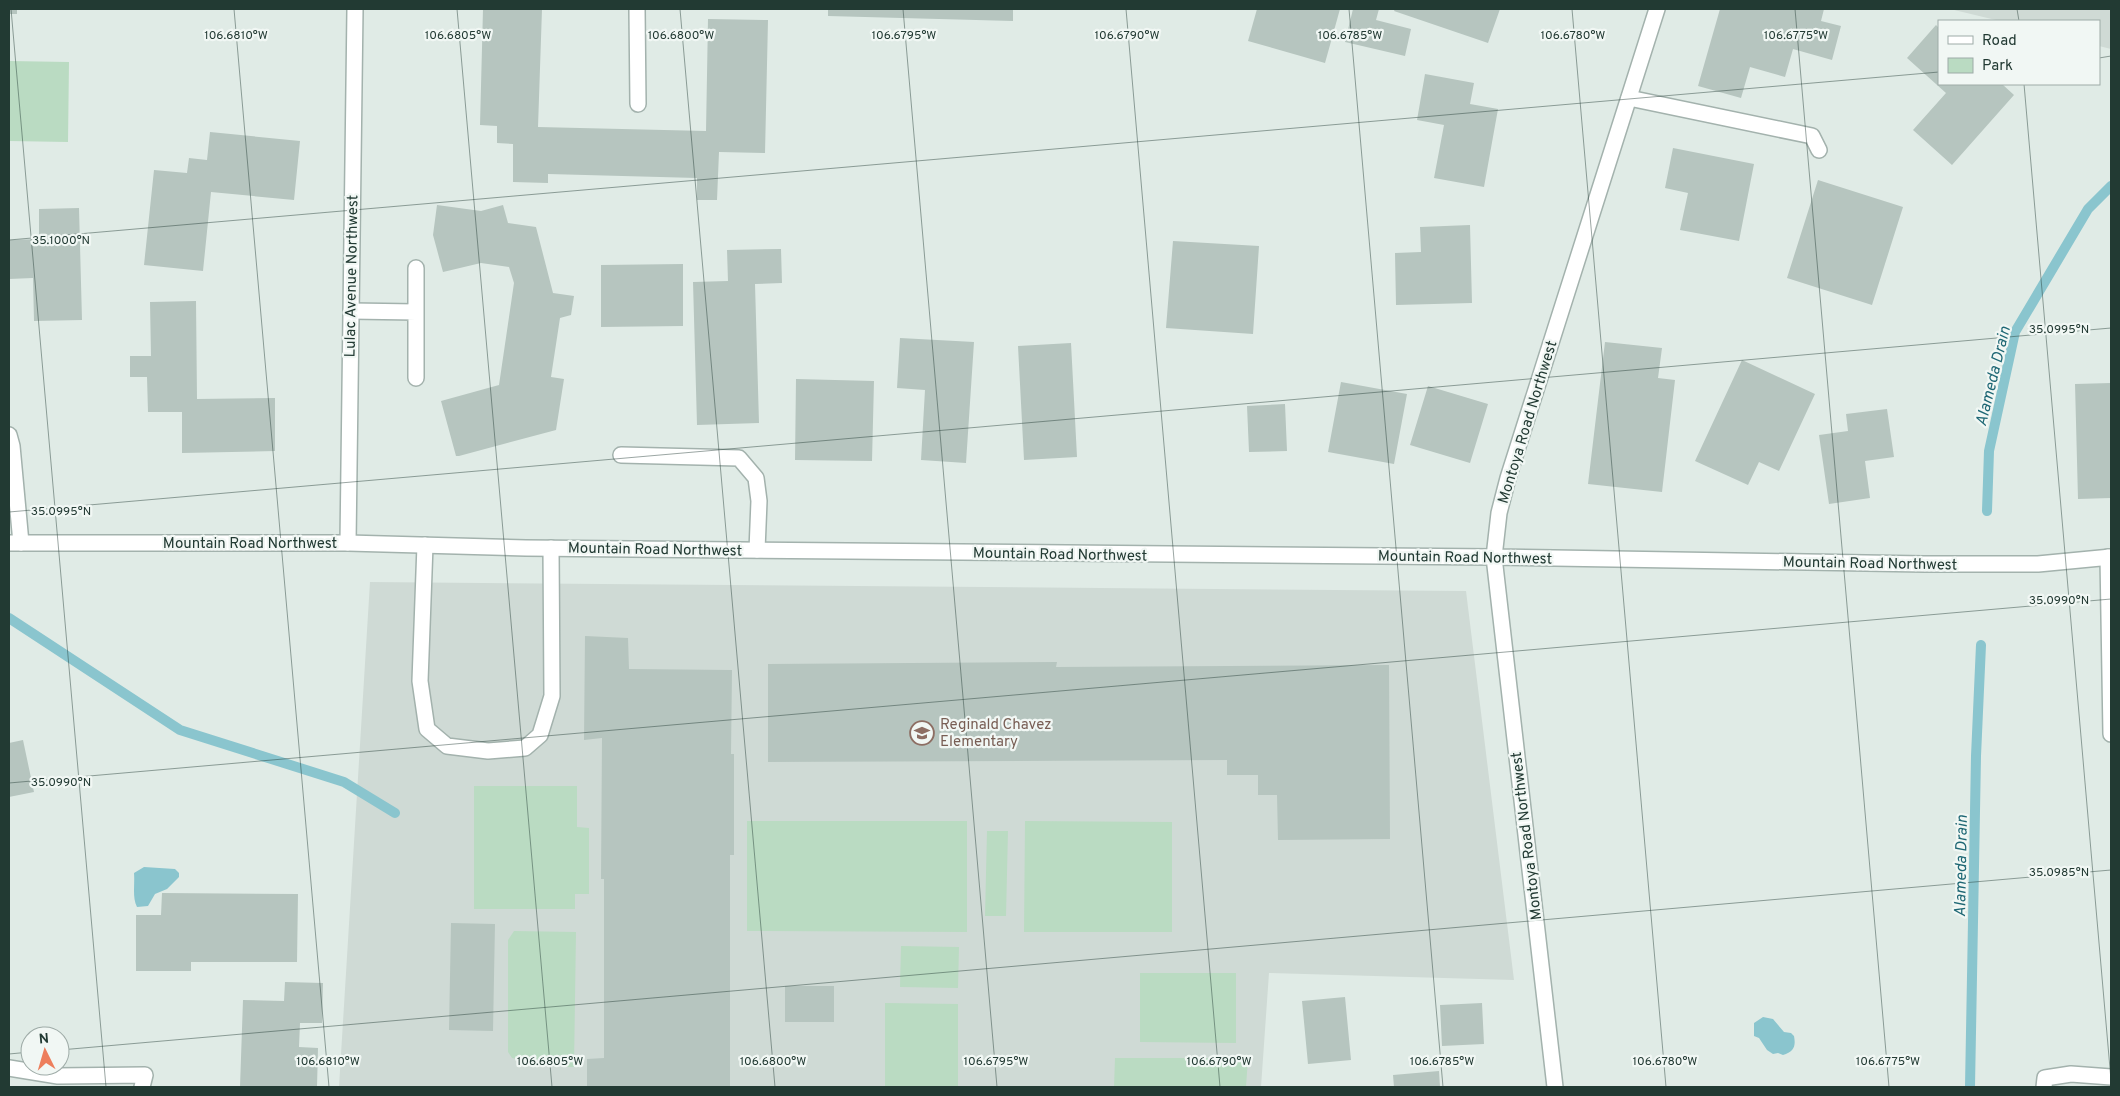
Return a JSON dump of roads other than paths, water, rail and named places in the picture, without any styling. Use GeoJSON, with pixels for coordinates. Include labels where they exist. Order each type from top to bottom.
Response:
{"type":"FeatureCollection","features":[{"type":"Feature","properties":{"kind":"street","name":"Lulac Avenue Northwest"},"geometry":{"type":"LineString","coordinates":[[348,543],[355,9]]}},
{"type":"Feature","properties":{"kind":"street"},"geometry":{"type":"LineString","coordinates":[[638,9],[638,104]]}},
{"type":"Feature","properties":{"kind":"street","name":"Montoya Road Northwest"},"geometry":{"type":"LineString","coordinates":[[1555,1087],[1494,557],[1499,513],[1508,478],[1657,9]]}},
{"type":"Feature","properties":{"kind":"street"},"geometry":{"type":"LineString","coordinates":[[1629,98],[1812,136],[1818,150]]}},
{"type":"Feature","properties":{"kind":"street"},"geometry":{"type":"LineString","coordinates":[[416,268],[416,378]]}},
{"type":"Feature","properties":{"kind":"street"},"geometry":{"type":"LineString","coordinates":[[351,311],[416,312]]}},
{"type":"Feature","properties":{"kind":"street"},"geometry":{"type":"LineString","coordinates":[[9,435],[12,446],[15,543]]}},
{"type":"Feature","properties":{"kind":"street"},"geometry":{"type":"LineString","coordinates":[[621,455],[739,458],[756,478],[759,501],[757,550]]}},
{"type":"Feature","properties":{"kind":"street","name":"Mountain Road Northwest"},"geometry":{"type":"LineString","coordinates":[[15,543],[348,543],[551,548],[1494,557],[1924,564],[2038,564],[2110,557]]}},
{"type":"Feature","properties":{"kind":"street"},"geometry":{"type":"LineString","coordinates":[[425,545],[420,681],[427,729],[447,746],[488,751],[525,748],[540,735],[552,696],[551,548]]}},
{"type":"Feature","properties":{"kind":"street"},"geometry":{"type":"LineString","coordinates":[[2110,557],[2111,734]]}},
{"type":"Feature","properties":{"kind":"street"},"geometry":{"type":"LineString","coordinates":[[9,1068],[58,1076],[145,1075],[142,1087]]}},
{"type":"Feature","properties":{"kind":"street"},"geometry":{"type":"LineString","coordinates":[[2044,1087],[2045,1078],[2071,1074],[2111,1077]]}},
{"type":"Feature","properties":{"kind":"water"},"geometry":{"type":"Polygon","coordinates":[[[144,867],[175,869],[179,873],[179,877],[167,889],[155,894],[148,906],[137,907],[134,895],[134,873],[144,867]]]}},
{"type":"Feature","properties":{"kind":"water"},"geometry":{"type":"Polygon","coordinates":[[[1763,1017],[1773,1019],[1784,1032],[1791,1033],[1794,1036],[1795,1043],[1790,1052],[1783,1055],[1773,1054],[1767,1050],[1759,1038],[1754,1036],[1754,1023],[1763,1017]]]}},
{"type":"Feature","properties":{"kind":"waterway","name":"Alameda Drain"},"geometry":{"type":"LineString","coordinates":[[1987,511],[1989,451],[2015,332],[2088,209],[2111,186]]}},
{"type":"Feature","properties":{"kind":"waterway"},"geometry":{"type":"LineString","coordinates":[[9,618],[180,730],[344,782],[395,813]]}},
{"type":"Feature","properties":{"kind":"waterway","name":"Alameda Drain"},"geometry":{"type":"LineString","coordinates":[[1970,1087],[1976,756],[1981,645]]}},
{"type":"Feature","properties":{"kind":"place","name":"Reginald Chavez Elementary"},"geometry":{"type":"Point","coordinates":[922,733]}}]}
